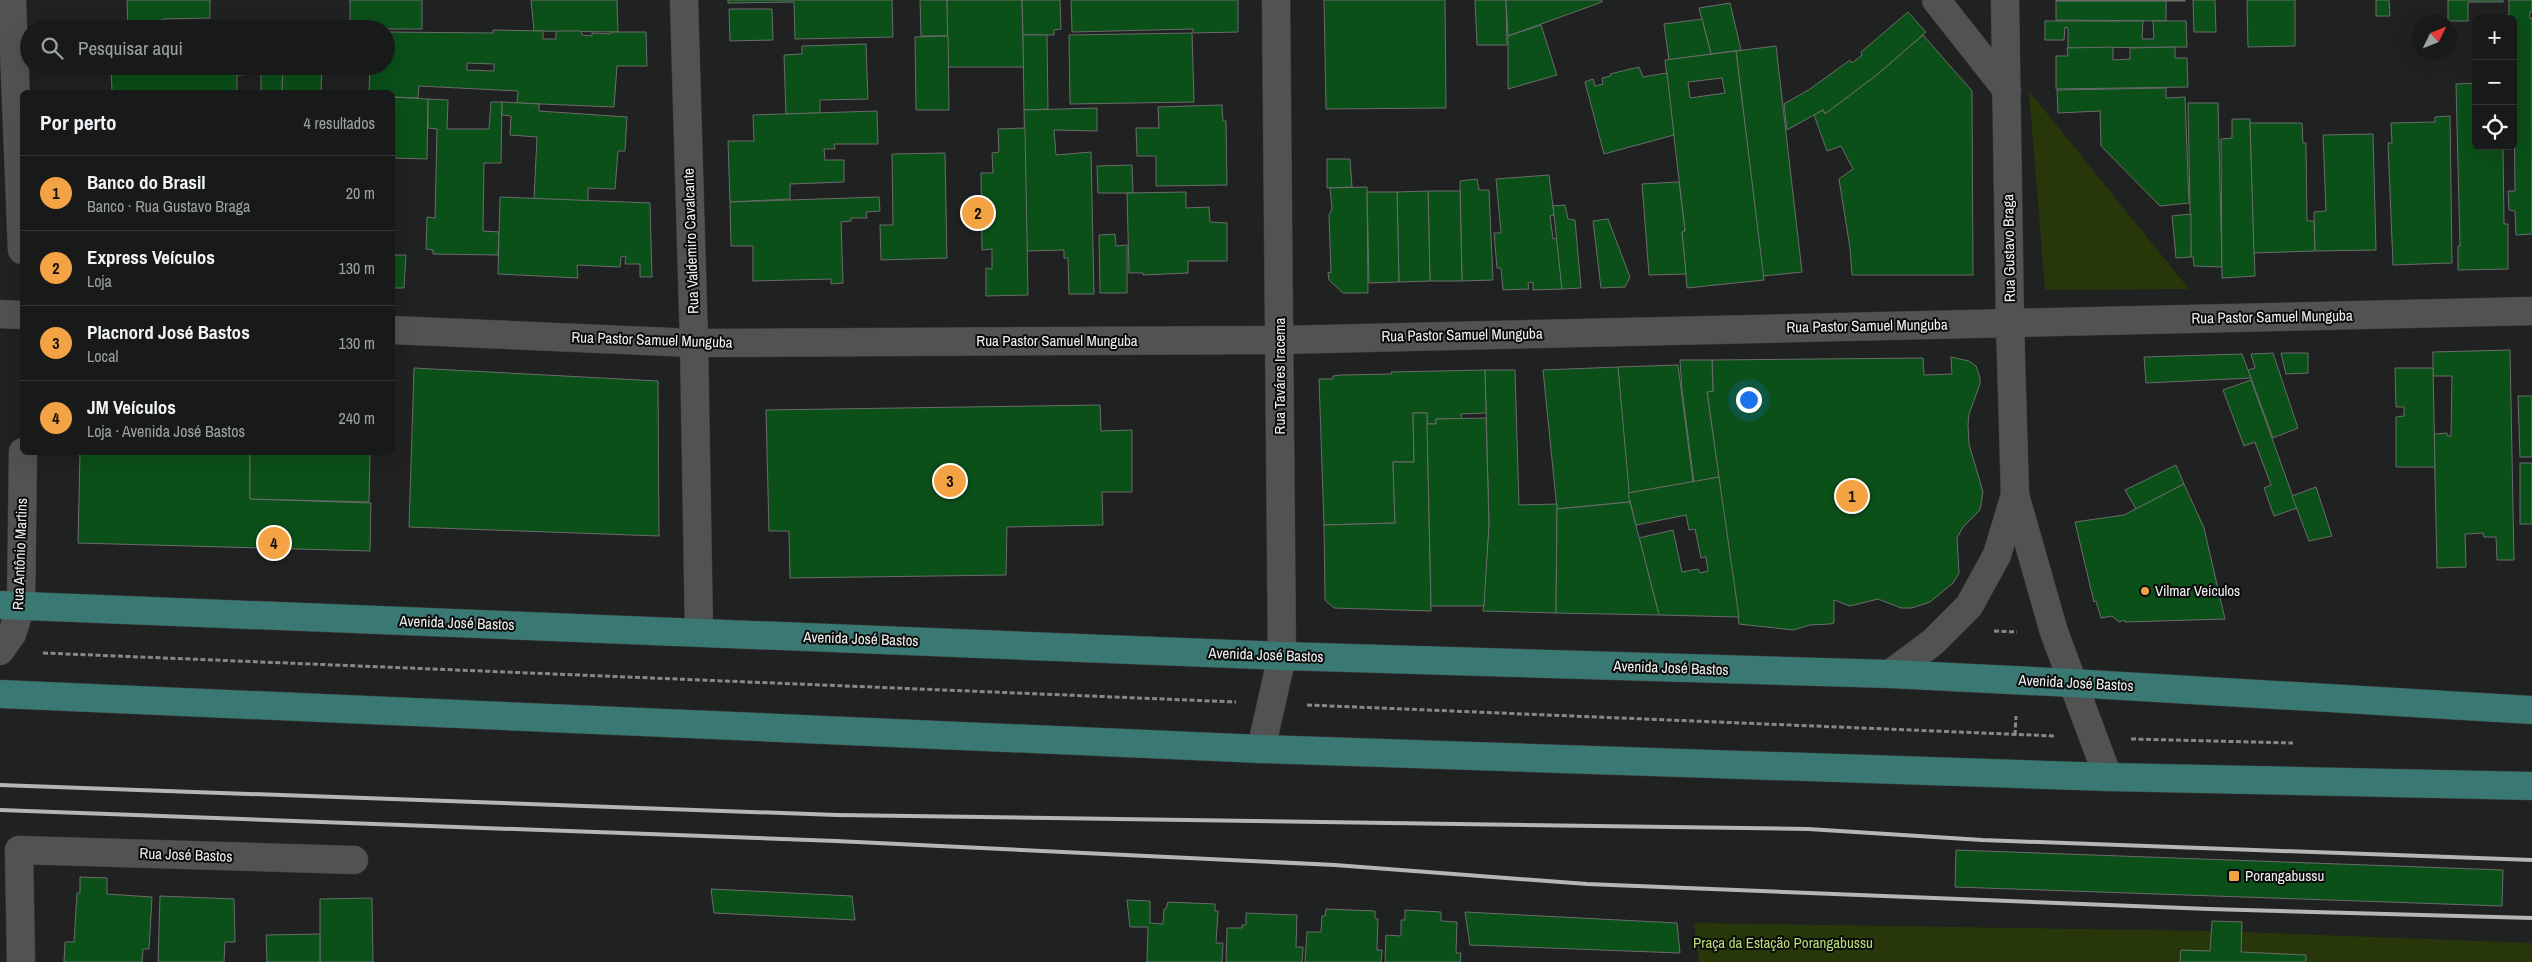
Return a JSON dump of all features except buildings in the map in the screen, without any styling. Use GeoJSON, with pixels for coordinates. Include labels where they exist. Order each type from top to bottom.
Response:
{"type":"FeatureCollection","features":[{"type":"Feature","properties":{"kind":"main road","name":"Avenida José Bastos"},"geometry":{"type":"LineString","coordinates":[[10,606],[1282,656],[1890,674],[2532,710]]}},
{"type":"Feature","properties":{"kind":"main road"},"geometry":{"type":"LineString","coordinates":[[0,694],[1261,749],[2108,778],[2532,786]]}},
{"type":"Feature","properties":{"kind":"street"},"geometry":{"type":"LineString","coordinates":[[12,0],[20,200]]}},
{"type":"Feature","properties":{"kind":"street","name":"Rua Valdemiro Cavalcante"},"geometry":{"type":"LineString","coordinates":[[684,0],[694,343],[699,632]]}},
{"type":"Feature","properties":{"kind":"street","name":"Rua Taváres Iracema"},"geometry":{"type":"LineString","coordinates":[[1261,749],[1282,656],[1276,0]]}},
{"type":"Feature","properties":{"kind":"street"},"geometry":{"type":"LineString","coordinates":[[1936,0],[2007,90]]}},
{"type":"Feature","properties":{"kind":"street","name":"Rua Gustavo Braga"},"geometry":{"type":"LineString","coordinates":[[2005,0],[2010,323],[2015,495],[2054,632],[2108,778]]}},
{"type":"Feature","properties":{"kind":"street","name":"Rua Pastor Samuel Munguba"},"geometry":{"type":"LineString","coordinates":[[395,330],[694,343],[1280,340],[2532,311]]}},
{"type":"Feature","properties":{"kind":"street"},"geometry":{"type":"LineString","coordinates":[[0,314],[20,314]]}},
{"type":"Feature","properties":{"kind":"street","name":"Rua Antônio Martins"},"geometry":{"type":"LineString","coordinates":[[0,651],[12,634],[10,606],[23,455]]}},
{"type":"Feature","properties":{"kind":"street","name":"Rua Gustavo Braga"},"geometry":{"type":"LineString","coordinates":[[1890,674],[1933,642],[1969,606],[1997,555],[2015,495]]}},
{"type":"Feature","properties":{"kind":"street","name":"Rua José Bastos"},"geometry":{"type":"LineString","coordinates":[[21,962],[19,850],[354,860]]}},
{"type":"Feature","properties":{"kind":"path"},"geometry":{"type":"LineString","coordinates":[[1992,631],[2020,632]]}},
{"type":"Feature","properties":{"kind":"path"},"geometry":{"type":"LineString","coordinates":[[2014,743],[2016,711]]}},
{"type":"Feature","properties":{"kind":"green space"},"geometry":{"type":"Polygon","coordinates":[[[2029,91],[2189,289],[2045,290],[2029,91]]]}},
{"type":"Feature","properties":{"kind":"green space","name":"Praça da Estação Porangabussu"},"geometry":{"type":"Polygon","coordinates":[[[1694,923],[2212,931],[2532,943],[2532,962],[1699,962],[1694,923]]]}},
{"type":"Feature","properties":{"kind":"railway"},"geometry":{"type":"LineString","coordinates":[[0,785],[837,815],[1808,829],[1982,840],[2532,860]]}},
{"type":"Feature","properties":{"kind":"railway"},"geometry":{"type":"LineString","coordinates":[[0,810],[836,841],[1335,865],[1587,884],[2209,909],[2532,918]]}},
{"type":"Feature","properties":{"kind":"place","name":"Express Veículos"},"geometry":{"type":"Point","coordinates":[978,213]}},
{"type":"Feature","properties":{"kind":"place","name":"Placnord José Bastos"},"geometry":{"type":"Point","coordinates":[950,481]}},
{"type":"Feature","properties":{"kind":"place","name":"Banco do Brasil"},"geometry":{"type":"Point","coordinates":[1852,496]}},
{"type":"Feature","properties":{"kind":"place","name":"JM Veículos"},"geometry":{"type":"Point","coordinates":[274,543]}},
{"type":"Feature","properties":{"kind":"place","name":"Vilmar Veículos"},"geometry":{"type":"Point","coordinates":[2145,591]}},
{"type":"Feature","properties":{"kind":"place","name":"Porangabussu"},"geometry":{"type":"Point","coordinates":[2234,876]}}]}
